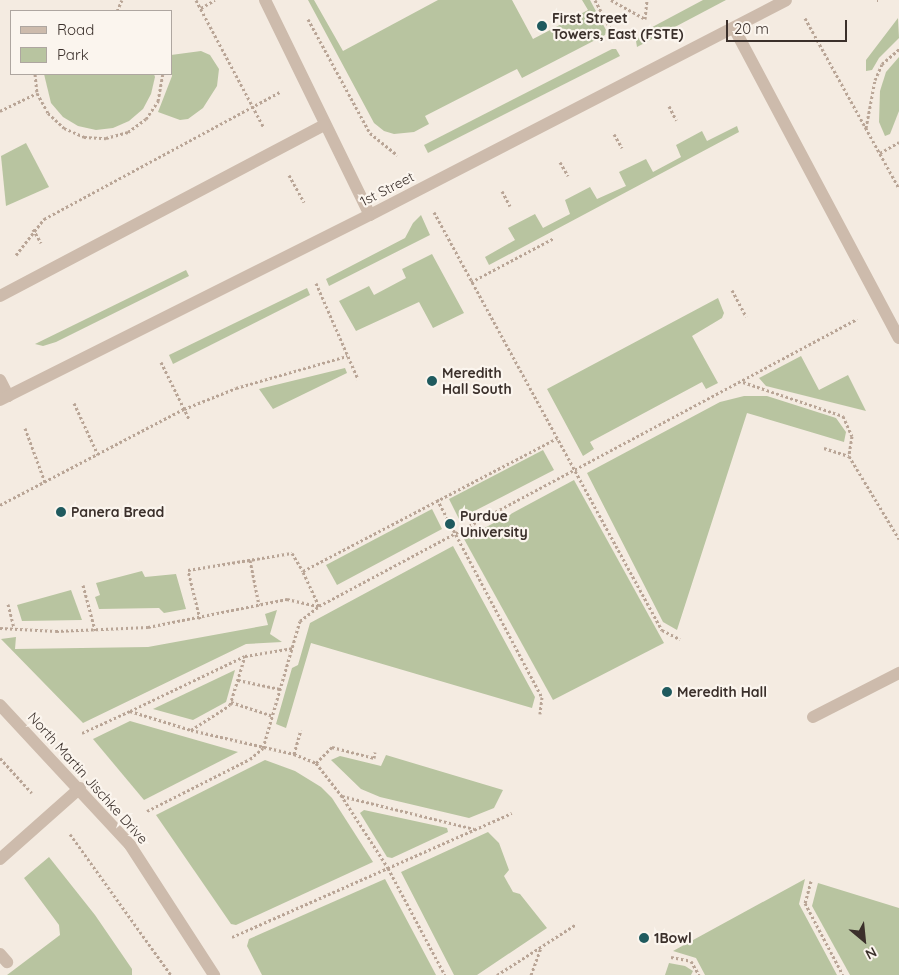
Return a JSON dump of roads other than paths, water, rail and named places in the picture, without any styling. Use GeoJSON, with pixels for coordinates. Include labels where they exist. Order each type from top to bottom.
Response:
{"type":"FeatureCollection","features":[{"type":"Feature","properties":{"kind":"street"},"geometry":{"type":"LineString","coordinates":[[265,0],[304,78],[324,125],[370,215]]}},
{"type":"Feature","properties":{"kind":"street","name":"1st Street"},"geometry":{"type":"LineString","coordinates":[[4,398],[370,215],[786,0]]}},
{"type":"Feature","properties":{"kind":"street"},"geometry":{"type":"LineString","coordinates":[[734,28],[899,338]]}},
{"type":"Feature","properties":{"kind":"street"},"geometry":{"type":"LineString","coordinates":[[0,296],[324,125]]}},
{"type":"Feature","properties":{"kind":"street"},"geometry":{"type":"LineString","coordinates":[[0,380],[4,398]]}},
{"type":"Feature","properties":{"kind":"street"},"geometry":{"type":"LineString","coordinates":[[813,717],[899,673]]}},
{"type":"Feature","properties":{"kind":"street","name":"North Martin Jischke Drive"},"geometry":{"type":"LineString","coordinates":[[0,705],[80,788],[130,845],[214,975]]}},
{"type":"Feature","properties":{"kind":"street"},"geometry":{"type":"LineString","coordinates":[[0,859],[80,788]]}},
{"type":"Feature","properties":{"kind":"place","name":"First Street Towers, East (FSTE)"},"geometry":{"type":"Point","coordinates":[542,26]}},
{"type":"Feature","properties":{"kind":"place","name":"Meredith Hall South"},"geometry":{"type":"Point","coordinates":[432,381]}},
{"type":"Feature","properties":{"kind":"place","name":"Panera Bread"},"geometry":{"type":"Point","coordinates":[61,512]}},
{"type":"Feature","properties":{"kind":"place","name":"Purdue University"},"geometry":{"type":"Point","coordinates":[450,524]}},
{"type":"Feature","properties":{"kind":"place","name":"Meredith Hall"},"geometry":{"type":"Point","coordinates":[667,692]}},
{"type":"Feature","properties":{"kind":"place","name":"1Bowl"},"geometry":{"type":"Point","coordinates":[644,938]}}]}
